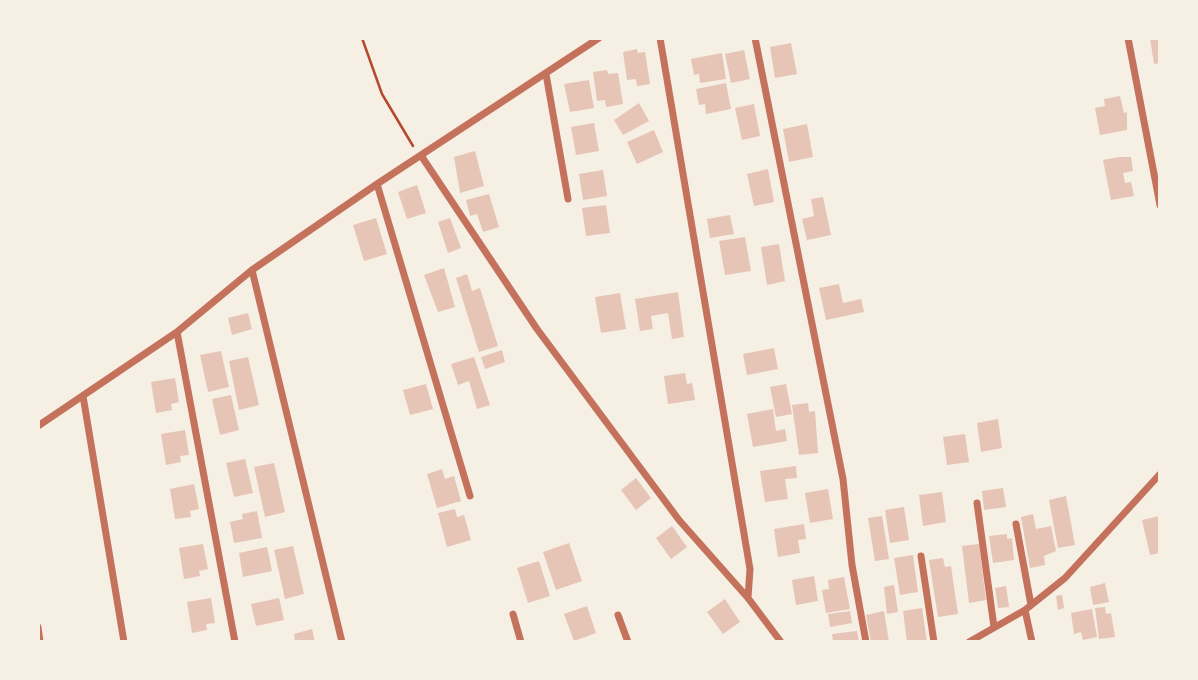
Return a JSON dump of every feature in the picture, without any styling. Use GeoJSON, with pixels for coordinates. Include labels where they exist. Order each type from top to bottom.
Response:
{"type":"FeatureCollection","features":[{"type":"Feature","properties":{"kind":"street"},"geometry":{"type":"LineString","coordinates":[[38,426],[177,332],[253,270],[377,184],[422,157],[599,38]]}},
{"type":"Feature","properties":{"kind":"street"},"geometry":{"type":"LineString","coordinates":[[660,38],[750,569],[748,598]]}},
{"type":"Feature","properties":{"kind":"street"},"geometry":{"type":"LineString","coordinates":[[755,38],[843,479],[852,565],[866,642]]}},
{"type":"Feature","properties":{"kind":"street"},"geometry":{"type":"LineString","coordinates":[[1128,38],[1160,205]]}},
{"type":"Feature","properties":{"kind":"street"},"geometry":{"type":"LineString","coordinates":[[546,74],[568,198]]}},
{"type":"Feature","properties":{"kind":"street"},"geometry":{"type":"LineString","coordinates":[[422,157],[545,340],[679,520],[748,598],[780,642]]}},
{"type":"Feature","properties":{"kind":"street"},"geometry":{"type":"LineString","coordinates":[[377,184],[470,496]]}},
{"type":"Feature","properties":{"kind":"street"},"geometry":{"type":"LineString","coordinates":[[253,270],[342,642]]}},
{"type":"Feature","properties":{"kind":"street"},"geometry":{"type":"LineString","coordinates":[[177,332],[235,642]]}},
{"type":"Feature","properties":{"kind":"street"},"geometry":{"type":"LineString","coordinates":[[83,396],[124,642]]}},
{"type":"Feature","properties":{"kind":"street"},"geometry":{"type":"LineString","coordinates":[[969,642],[1028,607],[1084,560],[1160,474]]}},
{"type":"Feature","properties":{"kind":"street"},"geometry":{"type":"LineString","coordinates":[[977,503],[994,627]]}},
{"type":"Feature","properties":{"kind":"street"},"geometry":{"type":"LineString","coordinates":[[1016,524],[1032,642]]}},
{"type":"Feature","properties":{"kind":"street"},"geometry":{"type":"LineString","coordinates":[[921,556],[934,642]]}},
{"type":"Feature","properties":{"kind":"street"},"geometry":{"type":"LineString","coordinates":[[513,614],[521,642]]}},
{"type":"Feature","properties":{"kind":"street"},"geometry":{"type":"LineString","coordinates":[[618,615],[628,642]]}},
{"type":"Feature","properties":{"kind":"street"},"geometry":{"type":"LineString","coordinates":[[38,627],[40,642]]}},
{"type":"Feature","properties":{"kind":"path"},"geometry":{"type":"LineString","coordinates":[[362,38],[382,94],[422,157]]}},
{"type":"Feature","properties":{"kind":"building"},"geometry":{"type":"Polygon","coordinates":[[[1150,38],[1160,38],[1160,63],[1154,64],[1150,38]]]}},
{"type":"Feature","properties":{"kind":"building"},"geometry":{"type":"Polygon","coordinates":[[[791,43],[797,74],[775,78],[770,47],[791,43]]]}},
{"type":"Feature","properties":{"kind":"building"},"geometry":{"type":"Polygon","coordinates":[[[637,49],[638,53],[645,52],[650,84],[637,86],[636,79],[627,80],[623,52],[637,49]]]}},
{"type":"Feature","properties":{"kind":"building"},"geometry":{"type":"Polygon","coordinates":[[[744,50],[750,79],[731,83],[725,54],[744,50]]]}},
{"type":"Feature","properties":{"kind":"building"},"geometry":{"type":"Polygon","coordinates":[[[722,53],[726,79],[700,83],[699,74],[694,75],[691,59],[722,53]]]}},
{"type":"Feature","properties":{"kind":"building"},"geometry":{"type":"Polygon","coordinates":[[[607,70],[608,74],[618,73],[623,104],[606,107],[605,100],[597,101],[593,72],[607,70]]]}},
{"type":"Feature","properties":{"kind":"building"},"geometry":{"type":"Polygon","coordinates":[[[589,80],[594,108],[570,112],[564,84],[589,80]]]}},
{"type":"Feature","properties":{"kind":"building"},"geometry":{"type":"Polygon","coordinates":[[[726,83],[731,109],[706,114],[705,104],[699,105],[696,89],[726,83]]]}},
{"type":"Feature","properties":{"kind":"building"},"geometry":{"type":"Polygon","coordinates":[[[1120,96],[1124,113],[1127,112],[1127,130],[1100,135],[1095,108],[1105,106],[1104,99],[1120,96]]]}},
{"type":"Feature","properties":{"kind":"building"},"geometry":{"type":"Polygon","coordinates":[[[639,103],[649,121],[623,135],[614,120],[639,103]]]}},
{"type":"Feature","properties":{"kind":"building"},"geometry":{"type":"Polygon","coordinates":[[[754,104],[760,136],[742,140],[735,108],[754,104]]]}},
{"type":"Feature","properties":{"kind":"building"},"geometry":{"type":"Polygon","coordinates":[[[594,123],[599,151],[576,155],[571,127],[594,123]]]}},
{"type":"Feature","properties":{"kind":"building"},"geometry":{"type":"Polygon","coordinates":[[[807,124],[813,157],[789,162],[783,129],[807,124]]]}},
{"type":"Feature","properties":{"kind":"building"},"geometry":{"type":"Polygon","coordinates":[[[654,130],[663,152],[637,164],[627,142],[654,130]]]}},
{"type":"Feature","properties":{"kind":"building"},"geometry":{"type":"Polygon","coordinates":[[[475,151],[484,186],[460,193],[454,157],[475,151]]]}},
{"type":"Feature","properties":{"kind":"building"},"geometry":{"type":"Polygon","coordinates":[[[1131,157],[1133,171],[1123,173],[1125,183],[1131,182],[1134,196],[1111,200],[1103,160],[1131,157]]]}},
{"type":"Feature","properties":{"kind":"building"},"geometry":{"type":"Polygon","coordinates":[[[768,169],[774,202],[754,206],[747,174],[768,169]]]}},
{"type":"Feature","properties":{"kind":"building"},"geometry":{"type":"Polygon","coordinates":[[[603,170],[607,196],[583,200],[579,174],[603,170]]]}},
{"type":"Feature","properties":{"kind":"building"},"geometry":{"type":"Polygon","coordinates":[[[417,185],[426,213],[407,219],[398,192],[417,185]]]}},
{"type":"Feature","properties":{"kind":"building"},"geometry":{"type":"Polygon","coordinates":[[[489,194],[499,227],[483,232],[477,214],[470,216],[466,200],[489,194]]]}},
{"type":"Feature","properties":{"kind":"building"},"geometry":{"type":"Polygon","coordinates":[[[823,197],[831,235],[807,240],[802,219],[814,216],[811,199],[823,197]]]}},
{"type":"Feature","properties":{"kind":"building"},"geometry":{"type":"Polygon","coordinates":[[[606,205],[610,233],[586,236],[582,208],[606,205]]]}},
{"type":"Feature","properties":{"kind":"building"},"geometry":{"type":"Polygon","coordinates":[[[730,215],[734,234],[710,238],[707,219],[730,215]]]}},
{"type":"Feature","properties":{"kind":"building"},"geometry":{"type":"Polygon","coordinates":[[[376,218],[387,254],[364,261],[353,225],[376,218]]]}},
{"type":"Feature","properties":{"kind":"building"},"geometry":{"type":"Polygon","coordinates":[[[450,218],[461,248],[448,253],[438,222],[450,218]]]}},
{"type":"Feature","properties":{"kind":"building"},"geometry":{"type":"Polygon","coordinates":[[[745,237],[751,271],[725,275],[719,241],[745,237]]]}},
{"type":"Feature","properties":{"kind":"building"},"geometry":{"type":"Polygon","coordinates":[[[779,244],[785,281],[767,285],[761,247],[779,244]]]}},
{"type":"Feature","properties":{"kind":"building"},"geometry":{"type":"Polygon","coordinates":[[[444,268],[455,307],[438,312],[424,275],[444,268]]]}},
{"type":"Feature","properties":{"kind":"building"},"geometry":{"type":"Polygon","coordinates":[[[467,274],[472,291],[480,288],[498,346],[479,352],[456,278],[467,274]]]}},
{"type":"Feature","properties":{"kind":"building"},"geometry":{"type":"Polygon","coordinates":[[[839,284],[843,303],[861,299],[864,312],[826,320],[819,288],[839,284]]]}},
{"type":"Feature","properties":{"kind":"building"},"geometry":{"type":"Polygon","coordinates":[[[678,292],[684,337],[672,339],[668,313],[651,316],[653,329],[640,331],[635,299],[678,292]]]}},
{"type":"Feature","properties":{"kind":"building"},"geometry":{"type":"Polygon","coordinates":[[[620,293],[626,329],[601,333],[595,297],[620,293]]]}},
{"type":"Feature","properties":{"kind":"building"},"geometry":{"type":"Polygon","coordinates":[[[248,313],[252,329],[232,335],[228,318],[248,313]]]}},
{"type":"Feature","properties":{"kind":"building"},"geometry":{"type":"Polygon","coordinates":[[[774,348],[778,369],[747,375],[743,354],[774,348]]]}},
{"type":"Feature","properties":{"kind":"building"},"geometry":{"type":"Polygon","coordinates":[[[502,350],[505,362],[485,369],[481,357],[502,350]]]}},
{"type":"Feature","properties":{"kind":"building"},"geometry":{"type":"Polygon","coordinates":[[[221,351],[229,387],[208,392],[200,355],[221,351]]]}},
{"type":"Feature","properties":{"kind":"building"},"geometry":{"type":"Polygon","coordinates":[[[248,357],[259,405],[239,410],[229,361],[248,357]]]}},
{"type":"Feature","properties":{"kind":"building"},"geometry":{"type":"Polygon","coordinates":[[[474,357],[490,405],[477,409],[469,381],[458,385],[451,364],[474,357]]]}},
{"type":"Feature","properties":{"kind":"building"},"geometry":{"type":"Polygon","coordinates":[[[685,373],[687,384],[692,383],[695,400],[668,404],[664,376],[685,373]]]}},
{"type":"Feature","properties":{"kind":"building"},"geometry":{"type":"Polygon","coordinates":[[[175,378],[179,402],[171,404],[172,410],[156,413],[151,382],[175,378]]]}},
{"type":"Feature","properties":{"kind":"building"},"geometry":{"type":"Polygon","coordinates":[[[426,384],[433,409],[410,415],[403,390],[426,384]]]}},
{"type":"Feature","properties":{"kind":"building"},"geometry":{"type":"Polygon","coordinates":[[[786,384],[792,414],[776,417],[770,387],[786,384]]]}},
{"type":"Feature","properties":{"kind":"building"},"geometry":{"type":"Polygon","coordinates":[[[231,395],[239,430],[220,435],[212,399],[231,395]]]}},
{"type":"Feature","properties":{"kind":"building"},"geometry":{"type":"Polygon","coordinates":[[[808,403],[809,412],[815,411],[818,453],[799,455],[792,405],[808,403]]]}},
{"type":"Feature","properties":{"kind":"building"},"geometry":{"type":"Polygon","coordinates":[[[773,409],[776,431],[785,429],[787,441],[753,447],[747,414],[773,409]]]}},
{"type":"Feature","properties":{"kind":"building"},"geometry":{"type":"Polygon","coordinates":[[[998,419],[1002,448],[981,452],[977,423],[998,419]]]}},
{"type":"Feature","properties":{"kind":"building"},"geometry":{"type":"Polygon","coordinates":[[[185,430],[189,455],[180,456],[181,462],[166,465],[161,434],[185,430]]]}},
{"type":"Feature","properties":{"kind":"building"},"geometry":{"type":"Polygon","coordinates":[[[965,434],[969,462],[947,465],[943,437],[965,434]]]}},
{"type":"Feature","properties":{"kind":"building"},"geometry":{"type":"Polygon","coordinates":[[[245,459],[253,493],[234,497],[226,463],[245,459]]]}},
{"type":"Feature","properties":{"kind":"building"},"geometry":{"type":"Polygon","coordinates":[[[274,463],[285,512],[265,517],[254,467],[274,463]]]}},
{"type":"Feature","properties":{"kind":"building"},"geometry":{"type":"Polygon","coordinates":[[[796,466],[797,478],[785,479],[788,499],[765,502],[760,471],[796,466]]]}},
{"type":"Feature","properties":{"kind":"building"},"geometry":{"type":"Polygon","coordinates":[[[442,469],[445,479],[454,476],[461,501],[437,508],[427,474],[442,469]]]}},
{"type":"Feature","properties":{"kind":"building"},"geometry":{"type":"Polygon","coordinates":[[[636,478],[651,498],[636,510],[621,490],[636,478]]]}},
{"type":"Feature","properties":{"kind":"building"},"geometry":{"type":"Polygon","coordinates":[[[194,484],[199,509],[190,511],[191,517],[175,519],[170,489],[194,484]]]}},
{"type":"Feature","properties":{"kind":"building"},"geometry":{"type":"Polygon","coordinates":[[[1003,488],[1006,507],[984,510],[982,491],[1003,488]]]}},
{"type":"Feature","properties":{"kind":"building"},"geometry":{"type":"Polygon","coordinates":[[[828,489],[833,519],[810,523],[805,493],[828,489]]]}},
{"type":"Feature","properties":{"kind":"building"},"geometry":{"type":"Polygon","coordinates":[[[942,492],[946,522],[923,526],[919,495],[942,492]]]}},
{"type":"Feature","properties":{"kind":"building"},"geometry":{"type":"Polygon","coordinates":[[[1066,496],[1075,545],[1058,548],[1049,500],[1066,496]]]}},
{"type":"Feature","properties":{"kind":"building"},"geometry":{"type":"Polygon","coordinates":[[[904,507],[909,540],[890,543],[885,510],[904,507]]]}},
{"type":"Feature","properties":{"kind":"building"},"geometry":{"type":"Polygon","coordinates":[[[455,509],[457,517],[464,515],[471,540],[447,547],[438,513],[455,509]]]}},
{"type":"Feature","properties":{"kind":"building"},"geometry":{"type":"Polygon","coordinates":[[[257,511],[262,538],[234,543],[230,522],[243,519],[242,514],[257,511]]]}},
{"type":"Feature","properties":{"kind":"building"},"geometry":{"type":"Polygon","coordinates":[[[1033,514],[1036,529],[1051,526],[1056,551],[1044,556],[1045,565],[1030,568],[1021,517],[1033,514]]]}},
{"type":"Feature","properties":{"kind":"building"},"geometry":{"type":"Polygon","coordinates":[[[882,516],[889,559],[875,561],[868,518],[882,516]]]}},
{"type":"Feature","properties":{"kind":"building"},"geometry":{"type":"Polygon","coordinates":[[[1160,516],[1160,553],[1150,555],[1142,520],[1160,516]]]}},
{"type":"Feature","properties":{"kind":"building"},"geometry":{"type":"Polygon","coordinates":[[[804,524],[806,539],[798,540],[800,553],[778,557],[774,529],[804,524]]]}},
{"type":"Feature","properties":{"kind":"building"},"geometry":{"type":"Polygon","coordinates":[[[672,526],[687,547],[671,559],[656,538],[672,526]]]}},
{"type":"Feature","properties":{"kind":"building"},"geometry":{"type":"Polygon","coordinates":[[[1007,534],[1007,539],[1012,538],[1014,560],[993,563],[989,536],[1007,534]]]}},
{"type":"Feature","properties":{"kind":"building"},"geometry":{"type":"Polygon","coordinates":[[[569,543],[582,581],[556,590],[543,552],[569,543]]]}},
{"type":"Feature","properties":{"kind":"building"},"geometry":{"type":"Polygon","coordinates":[[[203,544],[208,569],[199,571],[200,576],[184,579],[179,548],[203,544]]]}},
{"type":"Feature","properties":{"kind":"building"},"geometry":{"type":"Polygon","coordinates":[[[979,544],[986,600],[969,603],[962,546],[979,544]]]}},
{"type":"Feature","properties":{"kind":"building"},"geometry":{"type":"Polygon","coordinates":[[[293,546],[304,594],[285,599],[274,550],[293,546]]]}},
{"type":"Feature","properties":{"kind":"building"},"geometry":{"type":"Polygon","coordinates":[[[267,547],[272,571],[243,577],[239,553],[267,547]]]}},
{"type":"Feature","properties":{"kind":"building"},"geometry":{"type":"Polygon","coordinates":[[[913,555],[918,592],[900,595],[894,558],[913,555]]]}},
{"type":"Feature","properties":{"kind":"building"},"geometry":{"type":"Polygon","coordinates":[[[943,558],[945,567],[951,566],[958,614],[938,617],[929,560],[943,558]]]}},
{"type":"Feature","properties":{"kind":"building"},"geometry":{"type":"Polygon","coordinates":[[[539,561],[550,596],[528,603],[517,568],[539,561]]]}},
{"type":"Feature","properties":{"kind":"building"},"geometry":{"type":"Polygon","coordinates":[[[814,576],[818,601],[796,605],[792,580],[814,576]]]}},
{"type":"Feature","properties":{"kind":"building"},"geometry":{"type":"Polygon","coordinates":[[[844,577],[850,609],[826,613],[822,590],[829,589],[828,580],[844,577]]]}},
{"type":"Feature","properties":{"kind":"building"},"geometry":{"type":"Polygon","coordinates":[[[1105,583],[1109,602],[1093,605],[1090,587],[1105,583]]]}},
{"type":"Feature","properties":{"kind":"building"},"geometry":{"type":"Polygon","coordinates":[[[894,585],[898,612],[887,614],[884,587],[894,585]]]}},
{"type":"Feature","properties":{"kind":"building"},"geometry":{"type":"Polygon","coordinates":[[[1006,586],[1009,607],[998,608],[995,588],[1006,586]]]}},
{"type":"Feature","properties":{"kind":"building"},"geometry":{"type":"Polygon","coordinates":[[[1062,595],[1064,608],[1058,610],[1056,596],[1062,595]]]}},
{"type":"Feature","properties":{"kind":"building"},"geometry":{"type":"Polygon","coordinates":[[[211,598],[215,623],[206,624],[207,630],[192,633],[187,602],[211,598]]]}},
{"type":"Feature","properties":{"kind":"building"},"geometry":{"type":"Polygon","coordinates":[[[279,598],[284,620],[256,626],[251,604],[279,598]]]}},
{"type":"Feature","properties":{"kind":"building"},"geometry":{"type":"Polygon","coordinates":[[[725,599],[740,622],[723,634],[707,612],[725,599]]]}},
{"type":"Feature","properties":{"kind":"building"},"geometry":{"type":"Polygon","coordinates":[[[587,606],[596,633],[574,641],[564,614],[587,606]]]}},
{"type":"Feature","properties":{"kind":"building"},"geometry":{"type":"Polygon","coordinates":[[[1105,607],[1106,614],[1111,613],[1115,637],[1099,639],[1095,608],[1105,607]]]}},
{"type":"Feature","properties":{"kind":"building"},"geometry":{"type":"Polygon","coordinates":[[[922,608],[927,642],[907,642],[903,611],[922,608]]]}},
{"type":"Feature","properties":{"kind":"building"},"geometry":{"type":"Polygon","coordinates":[[[1092,609],[1097,637],[1083,640],[1081,632],[1074,634],[1071,613],[1092,609]]]}},
{"type":"Feature","properties":{"kind":"building"},"geometry":{"type":"Polygon","coordinates":[[[850,611],[852,623],[830,627],[828,614],[850,611]]]}},
{"type":"Feature","properties":{"kind":"building"},"geometry":{"type":"Polygon","coordinates":[[[884,611],[889,642],[871,642],[866,615],[884,611]]]}},
{"type":"Feature","properties":{"kind":"building"},"geometry":{"type":"Polygon","coordinates":[[[312,629],[315,642],[295,642],[294,634],[312,629]]]}},
{"type":"Feature","properties":{"kind":"building"},"geometry":{"type":"Polygon","coordinates":[[[857,631],[859,642],[833,642],[832,634],[857,631]]]}}]}
